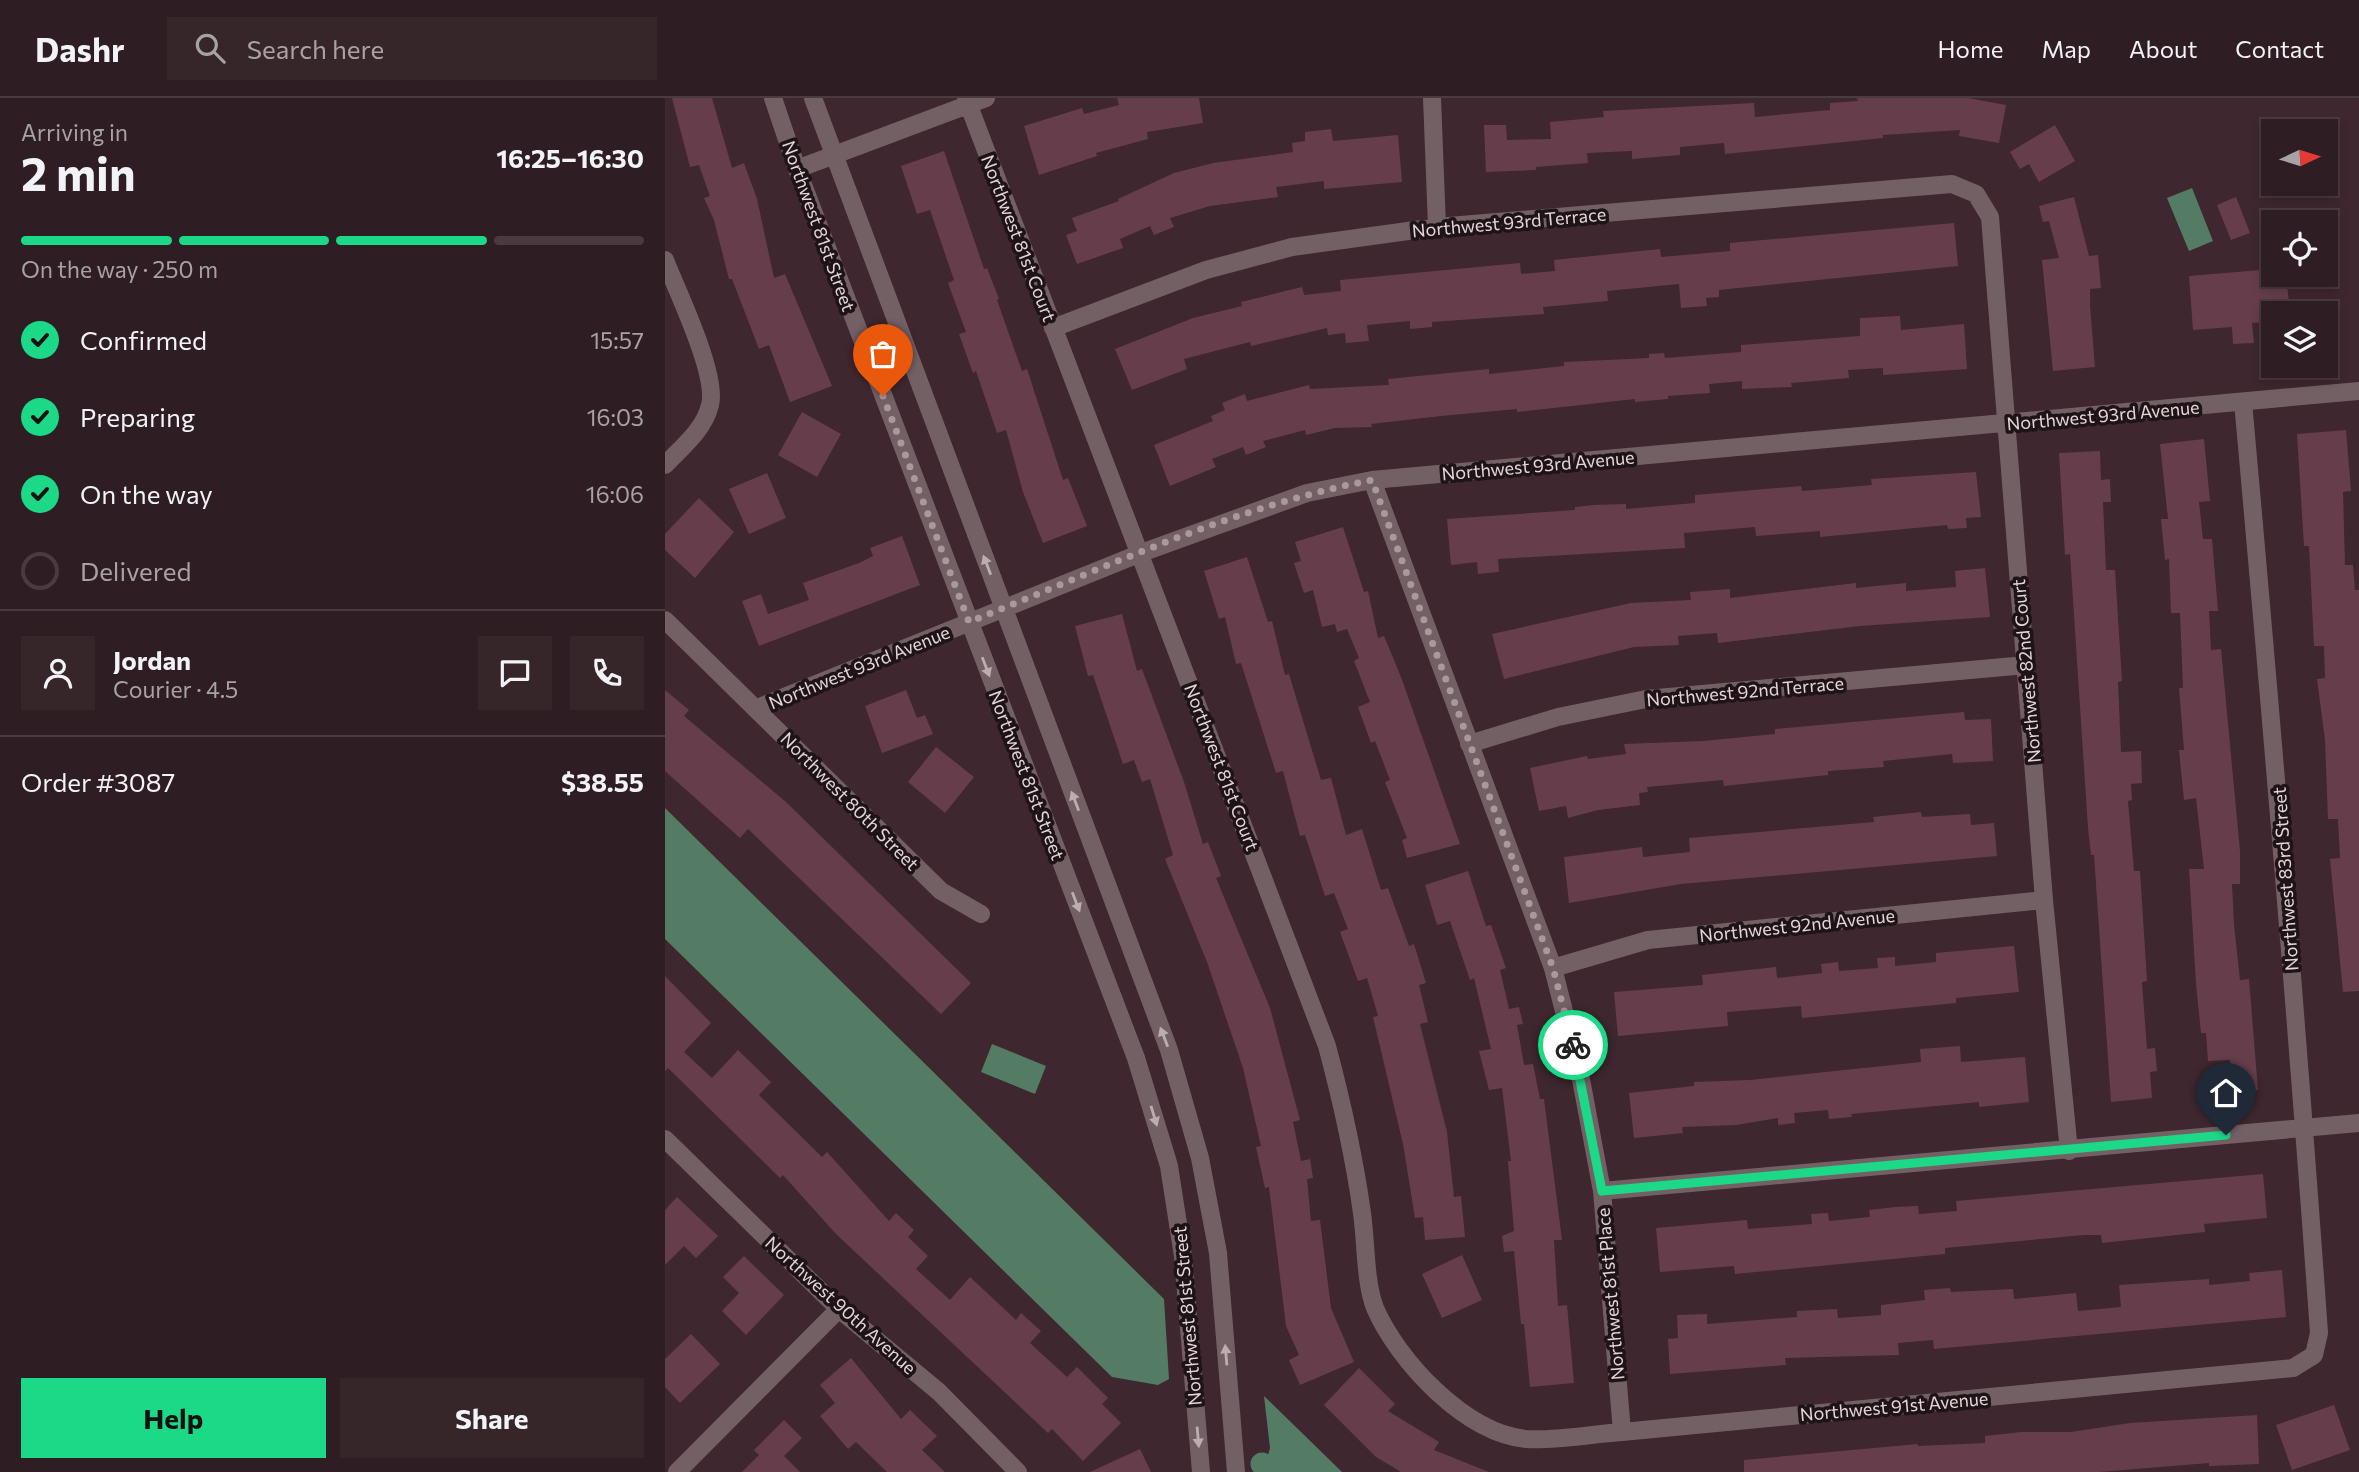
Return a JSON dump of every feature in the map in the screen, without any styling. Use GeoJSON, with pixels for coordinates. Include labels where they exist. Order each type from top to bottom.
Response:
{"type":"FeatureCollection","features":[{"type":"Feature","properties":{"kind":"street","name":"Northwest 81st Street"},"geometry":{"type":"LineString","coordinates":[[773,98],[797,169],[1136,1058],[1169,1166],[1183,1256],[1201,1472]]}},
{"type":"Feature","properties":{"kind":"street","name":"Northwest 81st Street"},"geometry":{"type":"LineString","coordinates":[[813,98],[1169,1050],[1200,1158],[1218,1253],[1236,1472]]}},
{"type":"Feature","properties":{"kind":"street"},"geometry":{"type":"LineString","coordinates":[[797,169],[966,101],[986,98]]}},
{"type":"Feature","properties":{"kind":"street"},"geometry":{"type":"LineString","coordinates":[[1432,98],[1437,227]]}},
{"type":"Feature","properties":{"kind":"street","name":"Northwest 81st Court"},"geometry":{"type":"LineString","coordinates":[[966,101],[1141,553],[1327,1046],[1350,1130],[1374,1305],[1395,1349],[1428,1382],[1474,1420]]}},
{"type":"Feature","properties":{"kind":"street","name":"Northwest 93rd Terrace"},"geometry":{"type":"LineString","coordinates":[[1053,328],[1206,270],[1292,247],[1437,227],[1952,184],[1976,194]]}},
{"type":"Feature","properties":{"kind":"street","name":"Northwest 82nd Court"},"geometry":{"type":"LineString","coordinates":[[1976,194],[1990,217],[2004,424],[2044,900],[2069,1151]]}},
{"type":"Feature","properties":{"kind":"street"},"geometry":{"type":"LineString","coordinates":[[665,260],[709,373],[711,404],[698,431],[665,465]]}},
{"type":"Feature","properties":{"kind":"street","name":"Northwest 93rd Avenue"},"geometry":{"type":"LineString","coordinates":[[757,708],[1141,553],[1307,493],[1372,480],[2359,391]]}},
{"type":"Feature","properties":{"kind":"street","name":"Northwest 83rd Street"},"geometry":{"type":"LineString","coordinates":[[2243,402],[2279,794],[2304,1127],[2319,1333],[2313,1355]]}},
{"type":"Feature","properties":{"kind":"street","name":"Northwest 81st Place"},"geometry":{"type":"LineString","coordinates":[[1372,480],[1553,968],[1580,1073],[1602,1191],[1622,1432]]}},
{"type":"Feature","properties":{"kind":"street","name":"Northwest 80th Street"},"geometry":{"type":"LineString","coordinates":[[665,620],[940,891],[981,914]]}},
{"type":"Feature","properties":{"kind":"street","name":"Northwest 92nd Terrace"},"geometry":{"type":"LineString","coordinates":[[1468,744],[1558,717],[1646,699],[2026,665]]}},
{"type":"Feature","properties":{"kind":"street","name":"Northwest 92nd Avenue"},"geometry":{"type":"LineString","coordinates":[[1553,968],[1647,940],[2044,900]]}},
{"type":"Feature","properties":{"kind":"street"},"geometry":{"type":"LineString","coordinates":[[1602,1191],[2359,1123]]}},
{"type":"Feature","properties":{"kind":"street","name":"Northwest 90th Avenue"},"geometry":{"type":"LineString","coordinates":[[666,1141],[839,1308],[939,1392],[1018,1472]]}},
{"type":"Feature","properties":{"kind":"street"},"geometry":{"type":"LineString","coordinates":[[677,1472],[839,1308]]}},
{"type":"Feature","properties":{"kind":"street","name":"Northwest 91st Avenue"},"geometry":{"type":"LineString","coordinates":[[1474,1420],[1501,1434],[1527,1439],[1622,1432],[2293,1368],[2313,1355]]}},
{"type":"Feature","properties":{"kind":"shaded area"},"geometry":{"type":"Polygon","coordinates":[[[2192,188],[2213,241],[2189,251],[2167,198],[2192,188]]]}},
{"type":"Feature","properties":{"kind":"shaded area"},"geometry":{"type":"Polygon","coordinates":[[[665,808],[1164,1299],[1169,1379],[1158,1385],[1112,1377],[665,939],[665,808]]]}},
{"type":"Feature","properties":{"kind":"shaded area"},"geometry":{"type":"Polygon","coordinates":[[[992,1044],[1046,1066],[1035,1094],[981,1072],[992,1044]]]}},
{"type":"Feature","properties":{"kind":"shaded area"},"geometry":{"type":"Polygon","coordinates":[[[1264,1396],[1342,1472],[1263,1472],[1270,1448],[1264,1396]]]}},
{"type":"Feature","properties":{"kind":"building"},"geometry":{"type":"Polygon","coordinates":[[[672,98],[712,98],[732,168],[744,163],[757,199],[774,278],[785,274],[832,386],[790,402],[769,345],[759,349],[732,279],[729,279],[714,220],[704,198],[710,196],[699,165],[690,167],[672,98]]]}},
{"type":"Feature","properties":{"kind":"building"},"geometry":{"type":"Polygon","coordinates":[[[1117,98],[1199,98],[1203,123],[1147,132],[1148,139],[1096,153],[1097,156],[1039,175],[1024,126],[1082,108],[1084,114],[1119,105],[1117,98]]]}},
{"type":"Feature","properties":{"kind":"building"},"geometry":{"type":"Polygon","coordinates":[[[1857,98],[1968,98],[2006,105],[1999,143],[1959,136],[1960,130],[1883,135],[1883,138],[1725,154],[1724,143],[1680,147],[1680,155],[1632,159],[1632,151],[1587,153],[1588,163],[1536,167],[1536,170],[1486,172],[1484,125],[1506,125],[1507,140],[1551,139],[1550,122],[1604,117],[1603,111],[1754,103],[1755,117],[1830,110],[1830,103],[1858,101],[1857,98]]]}},
{"type":"Feature","properties":{"kind":"building"},"geometry":{"type":"Polygon","coordinates":[[[2055,125],[2075,161],[2039,182],[2029,164],[2020,169],[2010,152],[2055,125]]]}},
{"type":"Feature","properties":{"kind":"building"},"geometry":{"type":"Polygon","coordinates":[[[1331,129],[1333,141],[1398,135],[1402,182],[1324,189],[1324,181],[1276,187],[1278,197],[1210,206],[1170,218],[1174,227],[1154,235],[1150,226],[1120,239],[1123,248],[1077,264],[1066,235],[1077,231],[1072,218],[1119,201],[1118,199],[1174,173],[1213,163],[1293,152],[1292,143],[1305,141],[1305,132],[1331,129]]]}},
{"type":"Feature","properties":{"kind":"building"},"geometry":{"type":"Polygon","coordinates":[[[944,151],[984,269],[987,268],[999,299],[997,300],[1022,371],[1027,369],[1063,480],[1068,478],[1087,526],[1043,543],[1023,492],[1006,430],[997,433],[976,371],[973,373],[959,334],[966,332],[948,283],[954,280],[930,210],[917,214],[901,166],[944,151]]]}},
{"type":"Feature","properties":{"kind":"building"},"geometry":{"type":"Polygon","coordinates":[[[2074,197],[2089,256],[2098,255],[2101,288],[2090,289],[2095,367],[2053,371],[2042,260],[2059,258],[2049,221],[2043,222],[2039,206],[2074,197]]]}},
{"type":"Feature","properties":{"kind":"building"},"geometry":{"type":"Polygon","coordinates":[[[2236,197],[2250,233],[2231,240],[2217,205],[2236,197]]]}},
{"type":"Feature","properties":{"kind":"building"},"geometry":{"type":"Polygon","coordinates":[[[1954,223],[1958,266],[1719,290],[1719,297],[1706,298],[1707,306],[1681,308],[1679,284],[1607,291],[1608,301],[1543,307],[1544,314],[1432,322],[1432,327],[1410,329],[1410,321],[1367,325],[1369,341],[1346,343],[1345,333],[1328,335],[1327,328],[1251,346],[1250,342],[1184,359],[1187,369],[1132,390],[1115,349],[1193,318],[1242,306],[1241,302],[1302,287],[1304,295],[1341,291],[1340,280],[1520,263],[1521,274],[1555,271],[1554,260],[1660,249],[1661,257],[1730,251],[1730,243],[1954,223]]]}},
{"type":"Feature","properties":{"kind":"building"},"geometry":{"type":"Polygon","coordinates":[[[2261,270],[2261,287],[2287,287],[2289,301],[2261,301],[2261,322],[2252,323],[2254,343],[2233,344],[2232,327],[2193,330],[2189,276],[2261,270]]]}},
{"type":"Feature","properties":{"kind":"building"},"geometry":{"type":"Polygon","coordinates":[[[1900,316],[1901,330],[1964,324],[1967,369],[1883,375],[1883,368],[1848,370],[1849,378],[1791,383],[1792,387],[1742,389],[1742,381],[1709,384],[1710,393],[1668,396],[1668,399],[1635,402],[1635,399],[1517,412],[1517,409],[1441,416],[1371,424],[1372,427],[1335,428],[1306,435],[1305,430],[1263,441],[1266,447],[1246,455],[1243,447],[1212,459],[1216,467],[1170,486],[1154,445],[1213,421],[1211,416],[1225,410],[1222,403],[1245,394],[1247,401],[1309,385],[1310,389],[1389,385],[1388,379],[1489,369],[1489,374],[1564,366],[1564,362],[1649,358],[1649,354],[1664,353],[1665,358],[1741,352],[1741,345],[1860,336],[1860,318],[1900,316]]]}},
{"type":"Feature","properties":{"kind":"building"},"geometry":{"type":"Polygon","coordinates":[[[802,412],[841,434],[817,477],[778,455],[802,412]]]}},
{"type":"Feature","properties":{"kind":"building"},"geometry":{"type":"Polygon","coordinates":[[[2346,430],[2351,491],[2343,492],[2345,565],[2353,565],[2355,590],[2359,590],[2359,991],[2343,992],[2330,859],[2340,858],[2338,819],[2328,819],[2325,740],[2317,679],[2325,678],[2324,646],[2314,646],[2309,546],[2304,546],[2297,434],[2346,430]]]}},
{"type":"Feature","properties":{"kind":"building"},"geometry":{"type":"Polygon","coordinates":[[[2204,439],[2210,501],[2199,502],[2203,539],[2212,539],[2218,611],[2209,611],[2211,650],[2221,649],[2240,851],[2240,884],[2232,884],[2234,925],[2240,980],[2249,979],[2258,1090],[2232,1092],[2230,1060],[2208,1061],[2206,1033],[2201,1033],[2189,869],[2204,869],[2196,798],[2184,800],[2179,750],[2184,750],[2179,688],[2183,688],[2180,613],[2171,613],[2169,559],[2165,560],[2161,519],[2168,519],[2160,444],[2204,439]]]}},
{"type":"Feature","properties":{"kind":"building"},"geometry":{"type":"Polygon","coordinates":[[[2100,451],[2101,480],[2110,479],[2111,502],[2103,502],[2106,570],[2115,570],[2122,681],[2118,682],[2121,752],[2141,751],[2142,783],[2131,784],[2132,800],[2128,801],[2134,871],[2140,871],[2147,981],[2142,982],[2147,1049],[2155,1048],[2157,1071],[2150,1072],[2152,1098],[2111,1102],[2094,855],[2091,855],[2088,828],[2070,554],[2065,555],[2059,453],[2100,451]]]}},
{"type":"Feature","properties":{"kind":"building"},"geometry":{"type":"Polygon","coordinates":[[[1976,472],[1981,517],[1966,518],[1967,528],[1948,529],[1947,525],[1820,537],[1820,531],[1756,536],[1755,527],[1684,533],[1685,548],[1498,559],[1499,572],[1478,574],[1477,562],[1451,565],[1447,519],[1575,510],[1575,507],[1594,505],[1626,504],[1626,509],[1695,503],[1695,495],[1801,486],[1802,491],[1872,485],[1871,479],[1976,472]]]}},
{"type":"Feature","properties":{"kind":"building"},"geometry":{"type":"Polygon","coordinates":[[[767,473],[786,518],[749,534],[729,489],[767,473]]]}},
{"type":"Feature","properties":{"kind":"building"},"geometry":{"type":"Polygon","coordinates":[[[699,498],[734,532],[695,578],[665,550],[665,534],[699,498]]]}},
{"type":"Feature","properties":{"kind":"building"},"geometry":{"type":"Polygon","coordinates":[[[1343,527],[1364,592],[1368,591],[1378,638],[1384,636],[1401,677],[1460,844],[1407,858],[1402,840],[1407,838],[1385,782],[1390,780],[1375,741],[1371,743],[1358,707],[1370,702],[1354,661],[1359,658],[1347,629],[1337,632],[1335,624],[1322,627],[1313,590],[1304,593],[1294,563],[1301,561],[1295,542],[1343,527]]]}},
{"type":"Feature","properties":{"kind":"building"},"geometry":{"type":"Polygon","coordinates":[[[902,536],[920,585],[759,646],[742,601],[761,594],[768,614],[809,600],[803,583],[859,563],[873,556],[870,548],[902,536]]]}},
{"type":"Feature","properties":{"kind":"building"},"geometry":{"type":"Polygon","coordinates":[[[1247,557],[1268,622],[1272,621],[1285,675],[1289,674],[1321,780],[1331,778],[1346,835],[1362,829],[1381,890],[1388,888],[1409,946],[1414,944],[1426,983],[1419,985],[1428,1022],[1420,1024],[1447,1132],[1454,1197],[1461,1196],[1465,1237],[1425,1240],[1423,1217],[1415,1218],[1403,1144],[1373,1017],[1378,1016],[1367,978],[1358,981],[1340,932],[1348,929],[1334,893],[1325,896],[1305,835],[1300,836],[1283,771],[1276,773],[1241,663],[1236,664],[1225,617],[1219,619],[1204,571],[1247,557]]]}},
{"type":"Feature","properties":{"kind":"building"},"geometry":{"type":"Polygon","coordinates":[[[1985,568],[1990,617],[1860,626],[1718,643],[1717,633],[1678,636],[1679,645],[1634,647],[1504,679],[1492,634],[1631,603],[1691,600],[1690,592],[1730,589],[1730,598],[1856,583],[1856,588],[1906,583],[1906,591],[1956,587],[1955,571],[1985,568]]]}},
{"type":"Feature","properties":{"kind":"building"},"geometry":{"type":"Polygon","coordinates":[[[1122,614],[1137,671],[1142,669],[1184,782],[1203,844],[1208,842],[1221,876],[1216,878],[1270,1008],[1300,1120],[1293,1122],[1301,1161],[1310,1159],[1313,1178],[1307,1179],[1311,1221],[1320,1220],[1331,1308],[1354,1362],[1300,1385],[1289,1360],[1299,1355],[1286,1326],[1269,1187],[1265,1188],[1256,1147],[1261,1146],[1243,1068],[1207,962],[1165,859],[1173,855],[1150,779],[1142,782],[1134,760],[1123,764],[1093,675],[1088,676],[1075,626],[1122,614]]]}},
{"type":"Feature","properties":{"kind":"building"},"geometry":{"type":"Polygon","coordinates":[[[665,690],[689,710],[684,716],[786,802],[971,983],[941,1014],[748,829],[740,838],[665,771],[665,690]]]}},
{"type":"Feature","properties":{"kind":"building"},"geometry":{"type":"Polygon","coordinates":[[[906,690],[917,718],[925,715],[933,734],[882,753],[865,706],[906,690]]]}},
{"type":"Feature","properties":{"kind":"building"},"geometry":{"type":"Polygon","coordinates":[[[1964,712],[1965,720],[1991,719],[1993,761],[1953,763],[1952,754],[1883,761],[1884,767],[1828,771],[1828,775],[1724,786],[1723,780],[1647,787],[1648,792],[1639,793],[1640,805],[1598,810],[1568,818],[1566,806],[1539,811],[1530,768],[1587,756],[1588,759],[1626,754],[1624,744],[1703,741],[1775,734],[1775,729],[1964,712]]]}},
{"type":"Feature","properties":{"kind":"building"},"geometry":{"type":"Polygon","coordinates":[[[936,747],[974,777],[945,813],[908,782],[936,747]]]}},
{"type":"Feature","properties":{"kind":"building"},"geometry":{"type":"Polygon","coordinates":[[[1921,812],[1922,817],[1970,814],[1971,825],[1994,823],[1997,856],[1681,884],[1569,903],[1564,857],[1642,847],[1643,857],[1690,852],[1689,838],[1874,822],[1873,817],[1921,812]]]}},
{"type":"Feature","properties":{"kind":"building"},"geometry":{"type":"Polygon","coordinates":[[[1468,871],[1486,926],[1491,925],[1506,968],[1500,970],[1509,1009],[1519,1007],[1523,1024],[1517,1025],[1524,1065],[1533,1064],[1540,1099],[1544,1099],[1562,1240],[1554,1240],[1558,1306],[1567,1305],[1574,1383],[1530,1387],[1514,1251],[1504,1252],[1502,1236],[1514,1231],[1508,1161],[1511,1161],[1502,1088],[1489,1090],[1479,1051],[1491,1049],[1474,978],[1470,980],[1450,921],[1437,925],[1425,885],[1468,871]]]}},
{"type":"Feature","properties":{"kind":"building"},"geometry":{"type":"Polygon","coordinates":[[[2014,946],[2019,992],[1956,998],[1956,1003],[1802,1018],[1801,1006],[1727,1012],[1728,1026],[1618,1036],[1614,992],[1703,985],[1702,975],[1776,967],[1777,978],[1822,973],[1821,964],[1838,962],[1839,971],[1878,968],[1877,958],[1895,957],[1895,966],[1936,962],[1936,953],[2014,946]]]}},
{"type":"Feature","properties":{"kind":"building"},"geometry":{"type":"Polygon","coordinates":[[[665,976],[711,1023],[684,1052],[712,1078],[738,1050],[771,1082],[759,1095],[822,1157],[827,1152],[889,1221],[896,1213],[914,1230],[908,1237],[928,1256],[916,1269],[950,1300],[970,1277],[1016,1320],[1021,1313],[1041,1331],[1030,1343],[1067,1377],[1077,1367],[1108,1398],[1102,1404],[1121,1423],[1083,1461],[1052,1429],[1048,1433],[836,1234],[783,1175],[780,1178],[668,1068],[665,1071],[665,976]]]}},
{"type":"Feature","properties":{"kind":"building"},"geometry":{"type":"Polygon","coordinates":[[[1960,1046],[1961,1062],[2025,1057],[2029,1102],[1979,1107],[1979,1102],[1851,1114],[1852,1117],[1829,1119],[1828,1110],[1794,1113],[1795,1123],[1778,1125],[1778,1118],[1736,1125],[1682,1127],[1683,1133],[1634,1138],[1629,1093],[1694,1086],[1694,1082],[1750,1080],[1921,1062],[1920,1049],[1960,1046]]]}},
{"type":"Feature","properties":{"kind":"building"},"geometry":{"type":"Polygon","coordinates":[[[2263,1174],[2267,1218],[2204,1224],[2205,1232],[2102,1243],[2101,1235],[2084,1235],[1945,1248],[1945,1254],[1735,1274],[1734,1266],[1660,1272],[1656,1228],[1747,1220],[1748,1229],[1812,1224],[1811,1214],[1828,1213],[1829,1221],[1870,1217],[1869,1210],[1895,1207],[1918,1206],[1919,1214],[1957,1211],[1956,1201],[2263,1174]]]}},
{"type":"Feature","properties":{"kind":"building"},"geometry":{"type":"Polygon","coordinates":[[[677,1197],[718,1236],[696,1258],[684,1246],[665,1265],[665,1210],[677,1197]]]}},
{"type":"Feature","properties":{"kind":"building"},"geometry":{"type":"Polygon","coordinates":[[[1462,1255],[1482,1300],[1442,1318],[1422,1274],[1462,1255]]]}},
{"type":"Feature","properties":{"kind":"building"},"geometry":{"type":"Polygon","coordinates":[[[744,1256],[784,1295],[746,1335],[722,1311],[739,1293],[723,1277],[744,1256]]]}},
{"type":"Feature","properties":{"kind":"building"},"geometry":{"type":"Polygon","coordinates":[[[2282,1270],[2286,1317],[1934,1349],[1933,1340],[1898,1343],[1899,1355],[1785,1358],[1786,1365],[1670,1374],[1668,1339],[1678,1338],[1677,1315],[1707,1314],[1707,1324],[1797,1317],[1797,1311],[1837,1309],[1838,1318],[1881,1315],[1881,1305],[1925,1300],[1924,1290],[1950,1288],[1951,1292],[2013,1289],[2014,1299],[2076,1293],[2078,1311],[2121,1307],[2119,1285],[2209,1279],[2209,1285],[2250,1281],[2249,1273],[2282,1270]]]}},
{"type":"Feature","properties":{"kind":"building"},"geometry":{"type":"Polygon","coordinates":[[[691,1334],[720,1364],[680,1403],[665,1387],[665,1359],[691,1334]]]}},
{"type":"Feature","properties":{"kind":"building"},"geometry":{"type":"Polygon","coordinates":[[[851,1358],[901,1419],[910,1410],[937,1436],[922,1450],[945,1472],[887,1472],[856,1442],[848,1449],[820,1416],[835,1403],[820,1385],[851,1358]]]}},
{"type":"Feature","properties":{"kind":"building"},"geometry":{"type":"Polygon","coordinates":[[[1359,1368],[1395,1404],[1388,1411],[1439,1442],[1434,1450],[1489,1472],[1401,1472],[1376,1457],[1324,1405],[1359,1368]]]}},
{"type":"Feature","properties":{"kind":"building"},"geometry":{"type":"Polygon","coordinates":[[[2334,1405],[2350,1450],[2292,1470],[2276,1425],[2334,1405]]]}},
{"type":"Feature","properties":{"kind":"building"},"geometry":{"type":"Polygon","coordinates":[[[2257,1415],[2259,1464],[2209,1466],[2209,1463],[2099,1472],[1744,1472],[1744,1460],[1918,1444],[1985,1443],[1985,1436],[2021,1432],[2071,1432],[2130,1423],[2257,1415]]]}},
{"type":"Feature","properties":{"kind":"building"},"geometry":{"type":"Polygon","coordinates":[[[784,1420],[802,1438],[784,1456],[800,1472],[742,1472],[759,1455],[754,1450],[784,1420]]]}},
{"type":"Feature","properties":{"kind":"building"},"geometry":{"type":"Polygon","coordinates":[[[1140,1449],[1151,1472],[1090,1472],[1140,1449]]]}},
{"type":"Feature","properties":{"kind":"waterway"},"geometry":{"type":"LineString","coordinates":[[1262,1464],[1270,1472]]}},
{"type":"Feature","properties":{"kind":"way so far"},"geometry":{"type":"LineString","coordinates":[[883,396],[969,622],[1141,553],[1307,493],[1372,480],[1553,968],[1573,1045]]}},
{"type":"Feature","properties":{"kind":"route"},"geometry":{"type":"LineString","coordinates":[[1573,1045],[1602,1191],[2226,1135]]}}]}
